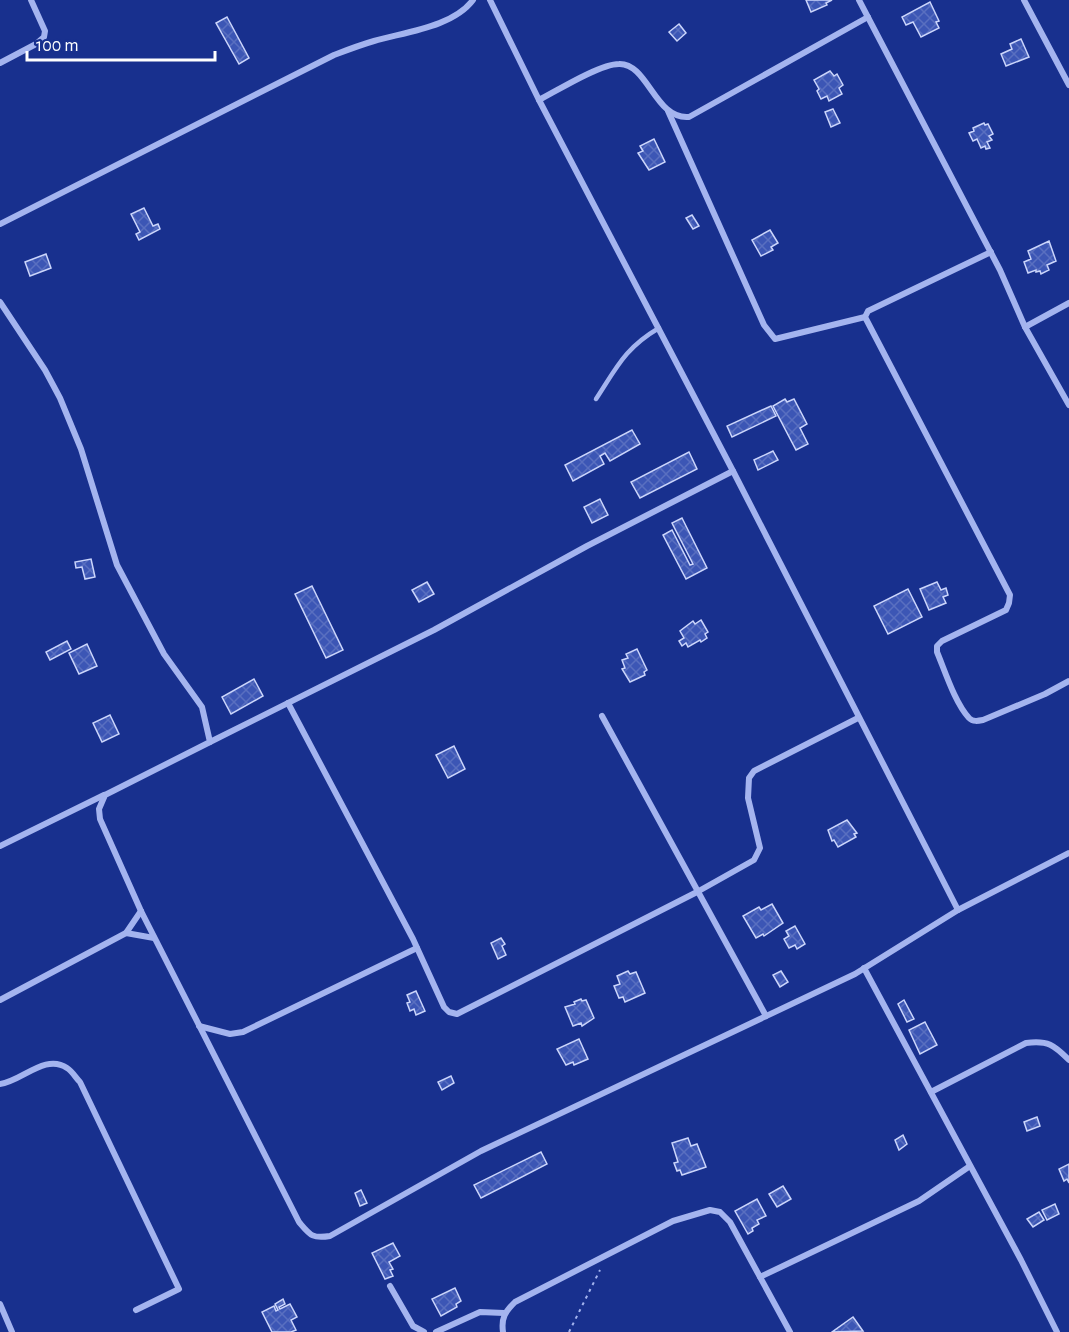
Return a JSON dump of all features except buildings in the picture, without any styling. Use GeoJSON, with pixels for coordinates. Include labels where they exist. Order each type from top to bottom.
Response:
{"type":"FeatureCollection","features":[{"type":"Feature","properties":{"kind":"street"},"geometry":{"type":"LineString","coordinates":[[0,63],[36,44],[44,37],[45,31],[31,0]]}},
{"type":"Feature","properties":{"kind":"street"},"geometry":{"type":"LineString","coordinates":[[0,224],[334,55],[448,19],[464,10],[473,0]]}},
{"type":"Feature","properties":{"kind":"street"},"geometry":{"type":"LineString","coordinates":[[490,0],[539,100],[733,471],[958,910]]}},
{"type":"Feature","properties":{"kind":"street"},"geometry":{"type":"LineString","coordinates":[[859,0],[991,252],[1025,327],[1069,405]]}},
{"type":"Feature","properties":{"kind":"street"},"geometry":{"type":"LineString","coordinates":[[1024,0],[1069,86]]}},
{"type":"Feature","properties":{"kind":"street"},"geometry":{"type":"LineString","coordinates":[[668,110],[677,116],[689,117],[868,17]]}},
{"type":"Feature","properties":{"kind":"street"},"geometry":{"type":"LineString","coordinates":[[539,100],[608,66],[621,63],[635,70],[668,110],[764,326],[775,339],[865,317],[868,311],[991,252]]}},
{"type":"Feature","properties":{"kind":"street"},"geometry":{"type":"LineString","coordinates":[[0,302],[45,370],[60,398],[81,449],[117,565],[164,654],[202,707],[210,742]]}},
{"type":"Feature","properties":{"kind":"street"},"geometry":{"type":"LineString","coordinates":[[1025,327],[1069,303]]}},
{"type":"Feature","properties":{"kind":"street"},"geometry":{"type":"LineString","coordinates":[[865,317],[1010,595],[1006,610],[942,641],[937,646],[937,652],[958,700],[970,719],[983,720],[1045,694],[1069,681]]}},
{"type":"Feature","properties":{"kind":"street"},"geometry":{"type":"LineString","coordinates":[[0,846],[434,630],[587,546],[733,471]]}},
{"type":"Feature","properties":{"kind":"street"},"geometry":{"type":"LineString","coordinates":[[288,703],[417,948],[444,1007],[449,1012],[457,1014],[698,892],[754,860],[760,848],[748,798],[749,778],[754,771],[858,718]]}},
{"type":"Feature","properties":{"kind":"street"},"geometry":{"type":"LineString","coordinates":[[602,716],[766,1016]]}},
{"type":"Feature","properties":{"kind":"street"},"geometry":{"type":"LineString","coordinates":[[105,795],[99,809],[100,819],[141,911],[298,1222],[309,1234],[318,1238],[330,1236],[481,1150],[864,969],[958,910],[1069,853]]}},
{"type":"Feature","properties":{"kind":"street"},"geometry":{"type":"LineString","coordinates":[[0,1000],[126,933],[141,911]]}},
{"type":"Feature","properties":{"kind":"street"},"geometry":{"type":"LineString","coordinates":[[126,933],[154,938]]}},
{"type":"Feature","properties":{"kind":"street"},"geometry":{"type":"LineString","coordinates":[[199,1026],[230,1034],[243,1032],[417,948]]}},
{"type":"Feature","properties":{"kind":"street"},"geometry":{"type":"LineString","coordinates":[[864,969],[1021,1260],[1057,1332]]}},
{"type":"Feature","properties":{"kind":"street"},"geometry":{"type":"LineString","coordinates":[[931,1092],[1026,1043],[1040,1041],[1056,1047],[1069,1060]]}},
{"type":"Feature","properties":{"kind":"street"},"geometry":{"type":"LineString","coordinates":[[0,1084],[9,1083],[34,1069],[49,1064],[66,1067],[80,1082],[179,1289],[136,1310]]}},
{"type":"Feature","properties":{"kind":"street"},"geometry":{"type":"LineString","coordinates":[[760,1277],[919,1201],[970,1166]]}},
{"type":"Feature","properties":{"kind":"street"},"geometry":{"type":"LineString","coordinates":[[503,1332],[504,1313],[515,1302],[673,1221],[710,1210],[720,1212],[730,1222],[790,1332]]}},
{"type":"Feature","properties":{"kind":"street"},"geometry":{"type":"LineString","coordinates":[[390,1286],[413,1326],[424,1332]]}},
{"type":"Feature","properties":{"kind":"street"},"geometry":{"type":"LineString","coordinates":[[0,1304],[12,1332]]}},
{"type":"Feature","properties":{"kind":"street"},"geometry":{"type":"LineString","coordinates":[[436,1332],[480,1312],[504,1313]]}},
{"type":"Feature","properties":{"kind":"lane"},"geometry":{"type":"LineString","coordinates":[[596,399],[627,352],[641,338],[659,328]]}},
{"type":"Feature","properties":{"kind":"path"},"geometry":{"type":"LineString","coordinates":[[569,1332],[608,1254]]}}]}
